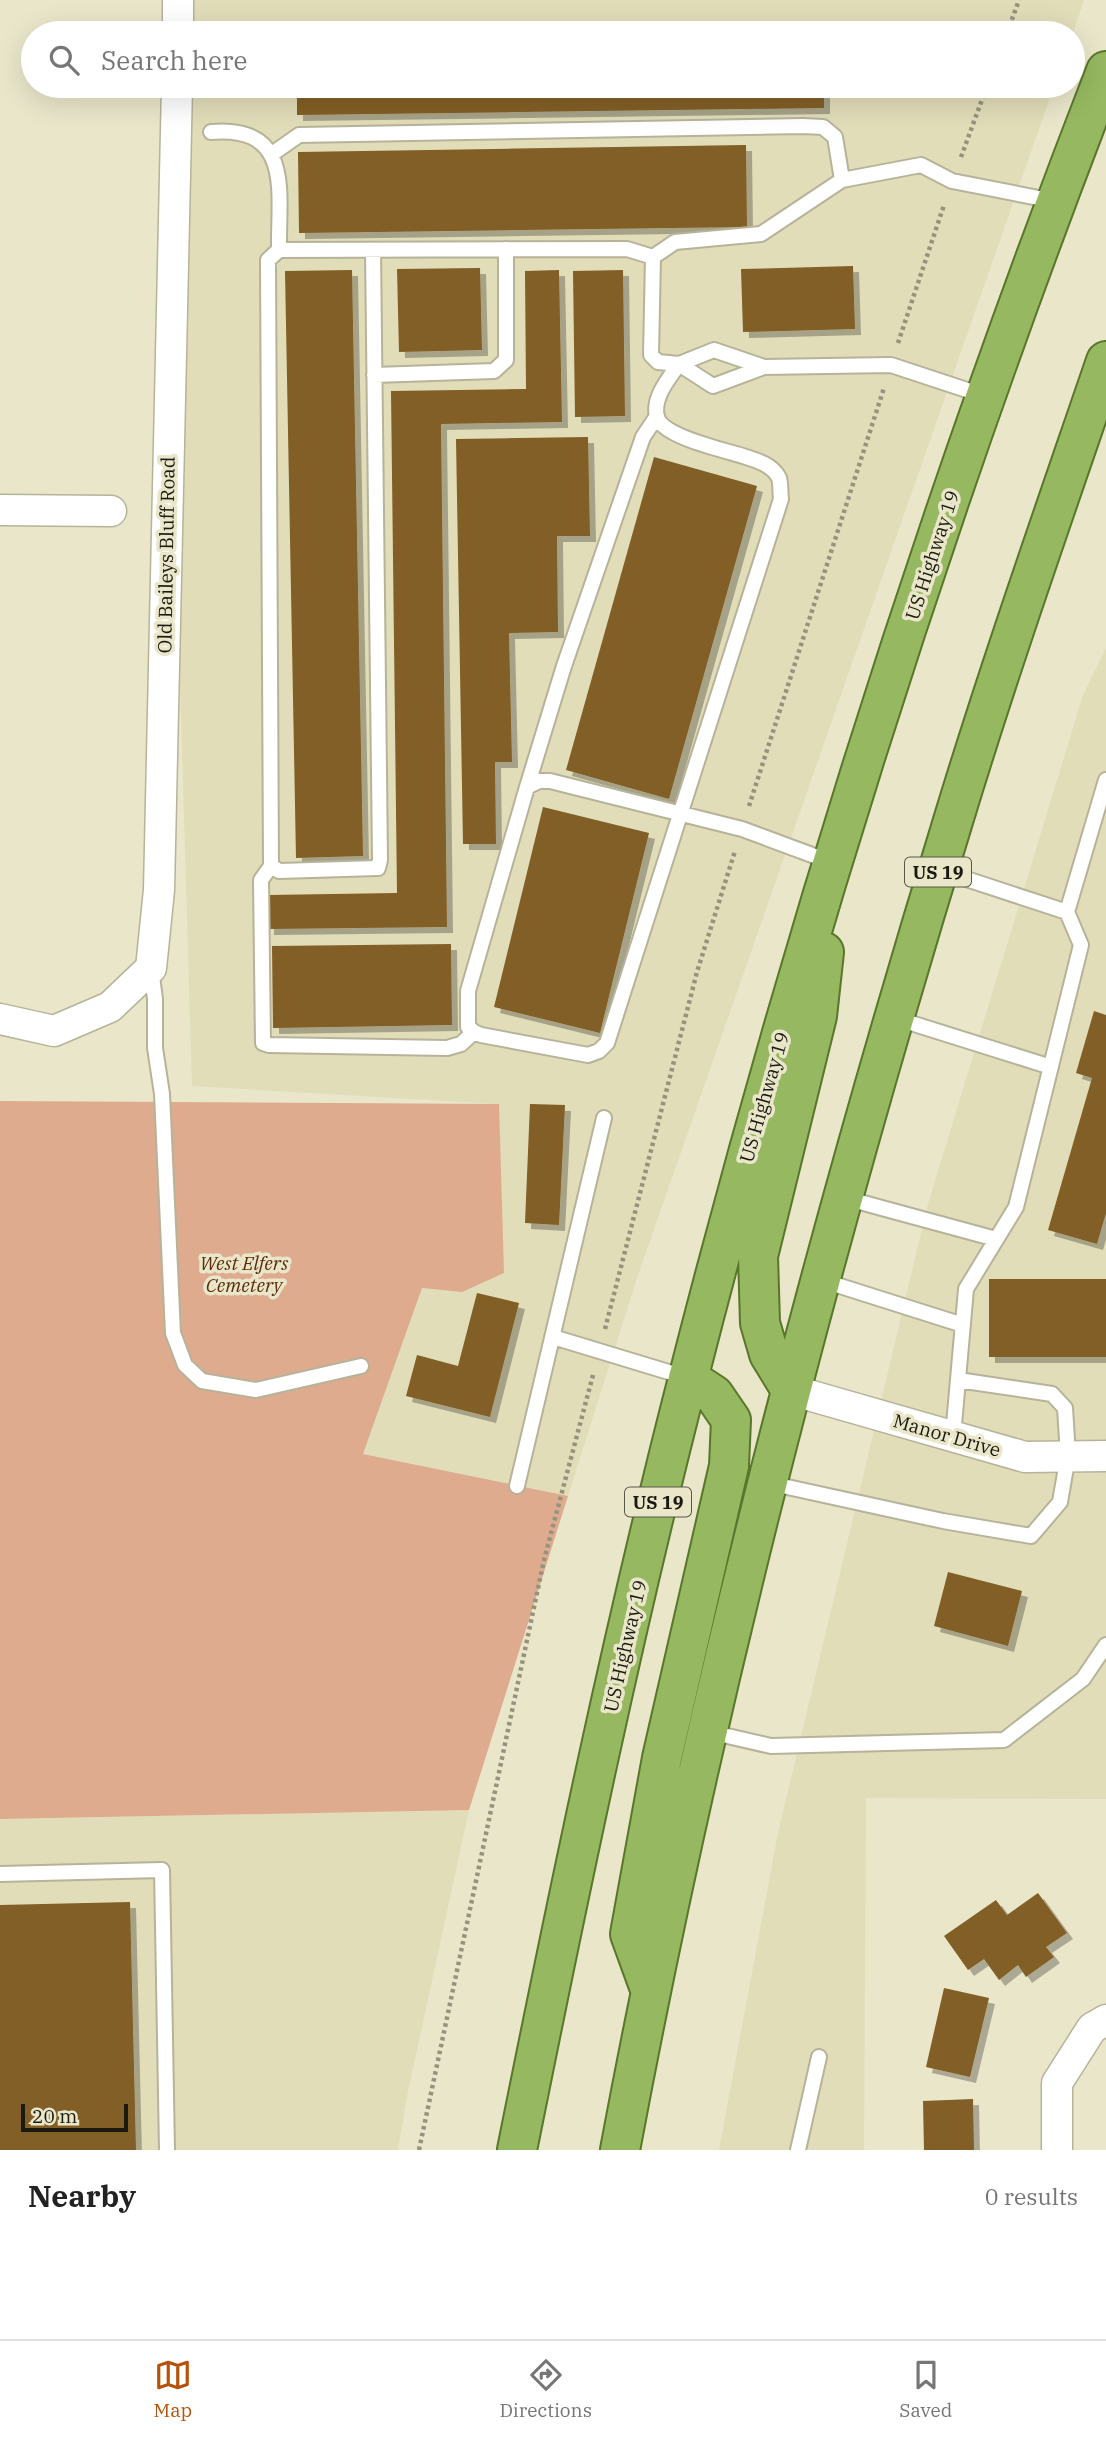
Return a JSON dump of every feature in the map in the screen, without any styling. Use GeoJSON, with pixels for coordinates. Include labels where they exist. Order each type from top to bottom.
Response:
{"type":"FeatureCollection","features":[{"type":"Feature","properties":{"kind":"highway","name":"US Highway 19"},"geometry":{"type":"LineString","coordinates":[[517,2150],[568,1895],[627,1635],[688,1378],[765,1089],[833,863],[941,526],[1055,202],[1106,71]]}},
{"type":"Feature","properties":{"kind":"highway","name":"US 19"},"geometry":{"type":"LineString","coordinates":[[620,2150],[650,1989],[707,1731],[791,1390],[843,1197],[939,870],[1045,539],[1106,361]]}},
{"type":"Feature","properties":{"kind":"highway"},"geometry":{"type":"LineString","coordinates":[[791,1390],[769,1354],[761,1323],[758,1256],[817,1016],[833,863]]}},
{"type":"Feature","properties":{"kind":"highway"},"geometry":{"type":"LineString","coordinates":[[650,1989],[630,1934],[662,1759],[726,1479],[729,1454],[731,1420],[714,1395],[688,1378]]}},
{"type":"Feature","properties":{"kind":"street"},"geometry":{"type":"LineString","coordinates":[[178,0],[178,21]]}},
{"type":"Feature","properties":{"kind":"street","name":"Old Baileys Bluff Road"},"geometry":{"type":"LineString","coordinates":[[151,968],[159,890],[177,98]]}},
{"type":"Feature","properties":{"kind":"street"},"geometry":{"type":"LineString","coordinates":[[0,510],[111,511]]}},
{"type":"Feature","properties":{"kind":"street"},"geometry":{"type":"LineString","coordinates":[[0,1020],[54,1031],[110,1007],[151,968]]}},
{"type":"Feature","properties":{"kind":"street","name":"Manor Drive"},"geometry":{"type":"LineString","coordinates":[[791,1390],[1025,1457],[1106,1456]]}},
{"type":"Feature","properties":{"kind":"street"},"geometry":{"type":"LineString","coordinates":[[1056,2150],[1057,2083],[1092,2028],[1106,2020]]}},
{"type":"Feature","properties":{"kind":"lane"},"geometry":{"type":"LineString","coordinates":[[272,154],[299,135],[803,126],[824,127],[835,137],[842,180]]}},
{"type":"Feature","properties":{"kind":"lane"},"geometry":{"type":"LineString","coordinates":[[211,132],[240,132],[257,139],[272,154],[278,169],[279,250]]}},
{"type":"Feature","properties":{"kind":"lane"},"geometry":{"type":"LineString","coordinates":[[653,257],[675,242],[761,234],[842,180],[921,165],[952,181],[1055,202]]}},
{"type":"Feature","properties":{"kind":"lane"},"geometry":{"type":"LineString","coordinates":[[374,374],[494,371],[500,366],[506,360],[506,249]]}},
{"type":"Feature","properties":{"kind":"lane"},"geometry":{"type":"LineString","coordinates":[[474,1032],[460,1044],[447,1048],[263,1043],[261,880],[271,866],[268,260],[279,250],[627,249],[653,257]]}},
{"type":"Feature","properties":{"kind":"lane"},"geometry":{"type":"LineString","coordinates":[[271,866],[279,871],[378,868],[380,860],[373,250]]}},
{"type":"Feature","properties":{"kind":"lane"},"geometry":{"type":"LineString","coordinates":[[653,257],[651,355],[658,362],[679,364],[714,350],[764,368]]}},
{"type":"Feature","properties":{"kind":"lane"},"geometry":{"type":"LineString","coordinates":[[679,364],[713,386],[764,368],[891,365],[986,397]]}},
{"type":"Feature","properties":{"kind":"lane"},"geometry":{"type":"LineString","coordinates":[[657,416],[660,424],[675,435],[760,461],[780,479],[781,499],[607,1043],[599,1051],[588,1055],[474,1032],[468,1027],[468,991],[564,666],[643,438],[657,416],[660,395],[679,364]]}},
{"type":"Feature","properties":{"kind":"lane"},"geometry":{"type":"LineString","coordinates":[[953,1436],[966,1289],[1016,1207],[1081,945],[1067,912],[1106,780]]}},
{"type":"Feature","properties":{"kind":"lane"},"geometry":{"type":"LineString","coordinates":[[527,787],[539,781],[550,781],[679,813],[742,829],[833,863]]}},
{"type":"Feature","properties":{"kind":"lane"},"geometry":{"type":"LineString","coordinates":[[939,870],[1067,912]]}},
{"type":"Feature","properties":{"kind":"lane"},"geometry":{"type":"LineString","coordinates":[[151,968],[155,999],[155,1048],[162,1094],[173,1334],[185,1365],[202,1381],[256,1390],[360,1366]]}},
{"type":"Feature","properties":{"kind":"lane"},"geometry":{"type":"LineString","coordinates":[[894,1018],[1051,1067]]}},
{"type":"Feature","properties":{"kind":"lane"},"geometry":{"type":"LineString","coordinates":[[517,1486],[604,1118]]}},
{"type":"Feature","properties":{"kind":"lane"},"geometry":{"type":"LineString","coordinates":[[843,1197],[996,1239]]}},
{"type":"Feature","properties":{"kind":"lane"},"geometry":{"type":"LineString","coordinates":[[821,1280],[963,1325]]}},
{"type":"Feature","properties":{"kind":"lane"},"geometry":{"type":"LineString","coordinates":[[553,1337],[688,1378]]}},
{"type":"Feature","properties":{"kind":"lane"},"geometry":{"type":"LineString","coordinates":[[768,1483],[943,1521],[1031,1536],[1060,1502],[1068,1456],[1065,1408],[1052,1394],[958,1380]]}},
{"type":"Feature","properties":{"kind":"lane"},"geometry":{"type":"LineString","coordinates":[[707,1731],[771,1746],[1004,1740],[1083,1679],[1106,1645]]}},
{"type":"Feature","properties":{"kind":"lane"},"geometry":{"type":"LineString","coordinates":[[0,1874],[162,1870],[167,2150]]}},
{"type":"Feature","properties":{"kind":"lane"},"geometry":{"type":"LineString","coordinates":[[799,2150],[819,2057]]}},
{"type":"Feature","properties":{"kind":"path"},"geometry":{"type":"LineString","coordinates":[[1011,21],[1019,0]]}},
{"type":"Feature","properties":{"kind":"path"},"geometry":{"type":"LineString","coordinates":[[419,2150],[544,1560],[698,972],[891,365],[983,98]]}},
{"type":"Feature","properties":{"kind":"shaded area"},"geometry":{"type":"Polygon","coordinates":[[[174,0],[1084,0],[1077,21],[173,21],[174,0]]]}},
{"type":"Feature","properties":{"kind":"shaded area"},"geometry":{"type":"Polygon","coordinates":[[[167,98],[1050,98],[637,1278],[568,1496],[363,1454],[422,1288],[462,1292],[498,1104],[192,1086],[164,143],[167,98]]]}},
{"type":"Feature","properties":{"kind":"shaded area"},"geometry":{"type":"Polygon","coordinates":[[[1106,648],[1106,1799],[866,1798],[864,2150],[719,2150],[778,1833],[928,1204],[1083,695],[1106,648]]]}},
{"type":"Feature","properties":{"kind":"shaded area"},"geometry":{"type":"Polygon","coordinates":[[[469,1810],[407,2096],[398,2150],[0,2150],[0,1819],[469,1810]]]}},
{"type":"Feature","properties":{"kind":"green space","name":"West Elfers Cemetery"},"geometry":{"type":"Polygon","coordinates":[[[0,1101],[499,1104],[504,1273],[462,1292],[422,1288],[363,1454],[568,1496],[469,1810],[0,1819],[0,1101]]]}},
{"type":"Feature","properties":{"kind":"building"},"geometry":{"type":"Polygon","coordinates":[[[297,98],[824,98],[824,108],[297,115],[297,98]]]}},
{"type":"Feature","properties":{"kind":"building"},"geometry":{"type":"Polygon","coordinates":[[[746,145],[747,227],[299,233],[298,152],[746,145]]]}},
{"type":"Feature","properties":{"kind":"building"},"geometry":{"type":"Polygon","coordinates":[[[853,266],[855,329],[743,332],[741,269],[853,266]]]}},
{"type":"Feature","properties":{"kind":"building"},"geometry":{"type":"Polygon","coordinates":[[[480,268],[482,350],[399,352],[397,269],[480,268]]]}},
{"type":"Feature","properties":{"kind":"building"},"geometry":{"type":"Polygon","coordinates":[[[352,270],[363,856],[296,858],[285,271],[352,270]]]}},
{"type":"Feature","properties":{"kind":"building"},"geometry":{"type":"Polygon","coordinates":[[[559,270],[562,422],[441,424],[447,927],[268,929],[268,895],[397,893],[391,391],[526,389],[525,271],[559,270]]]}},
{"type":"Feature","properties":{"kind":"building"},"geometry":{"type":"Polygon","coordinates":[[[623,270],[625,416],[575,417],[573,271],[623,270]]]}},
{"type":"Feature","properties":{"kind":"building"},"geometry":{"type":"Polygon","coordinates":[[[588,437],[590,536],[557,536],[558,632],[509,633],[512,762],[495,762],[496,844],[463,844],[456,439],[588,437]]]}},
{"type":"Feature","properties":{"kind":"building"},"geometry":{"type":"Polygon","coordinates":[[[654,457],[757,486],[669,799],[566,770],[654,457]]]}},
{"type":"Feature","properties":{"kind":"building"},"geometry":{"type":"Polygon","coordinates":[[[543,807],[649,833],[600,1033],[494,1007],[543,807]]]}},
{"type":"Feature","properties":{"kind":"building"},"geometry":{"type":"Polygon","coordinates":[[[451,944],[452,1025],[273,1028],[272,946],[451,944]]]}},
{"type":"Feature","properties":{"kind":"building"},"geometry":{"type":"Polygon","coordinates":[[[1094,1011],[1106,1015],[1106,1213],[1097,1244],[1048,1230],[1092,1078],[1076,1073],[1094,1011]]]}},
{"type":"Feature","properties":{"kind":"building"},"geometry":{"type":"Polygon","coordinates":[[[530,1104],[565,1105],[559,1225],[525,1223],[530,1104]]]}},
{"type":"Feature","properties":{"kind":"building"},"geometry":{"type":"Polygon","coordinates":[[[989,1279],[1106,1279],[1106,1357],[989,1357],[989,1279]]]}},
{"type":"Feature","properties":{"kind":"building"},"geometry":{"type":"Polygon","coordinates":[[[477,1293],[519,1303],[490,1417],[406,1396],[417,1355],[458,1366],[477,1293]]]}},
{"type":"Feature","properties":{"kind":"building"},"geometry":{"type":"Polygon","coordinates":[[[948,1572],[1022,1591],[1008,1646],[934,1626],[948,1572]]]}},
{"type":"Feature","properties":{"kind":"building"},"geometry":{"type":"Polygon","coordinates":[[[1038,1893],[1067,1933],[1046,1947],[1054,1957],[1026,1977],[1018,1965],[999,1980],[984,1959],[968,1970],[944,1936],[996,1900],[1007,1915],[1038,1893]]]}},
{"type":"Feature","properties":{"kind":"building"},"geometry":{"type":"Polygon","coordinates":[[[130,1902],[136,2150],[0,2150],[0,1905],[130,1902]]]}},
{"type":"Feature","properties":{"kind":"building"},"geometry":{"type":"Polygon","coordinates":[[[944,1988],[989,1998],[970,2077],[926,2067],[944,1988]]]}},
{"type":"Feature","properties":{"kind":"building"},"geometry":{"type":"Polygon","coordinates":[[[973,2099],[974,2150],[924,2150],[923,2101],[973,2099]]]}}]}
